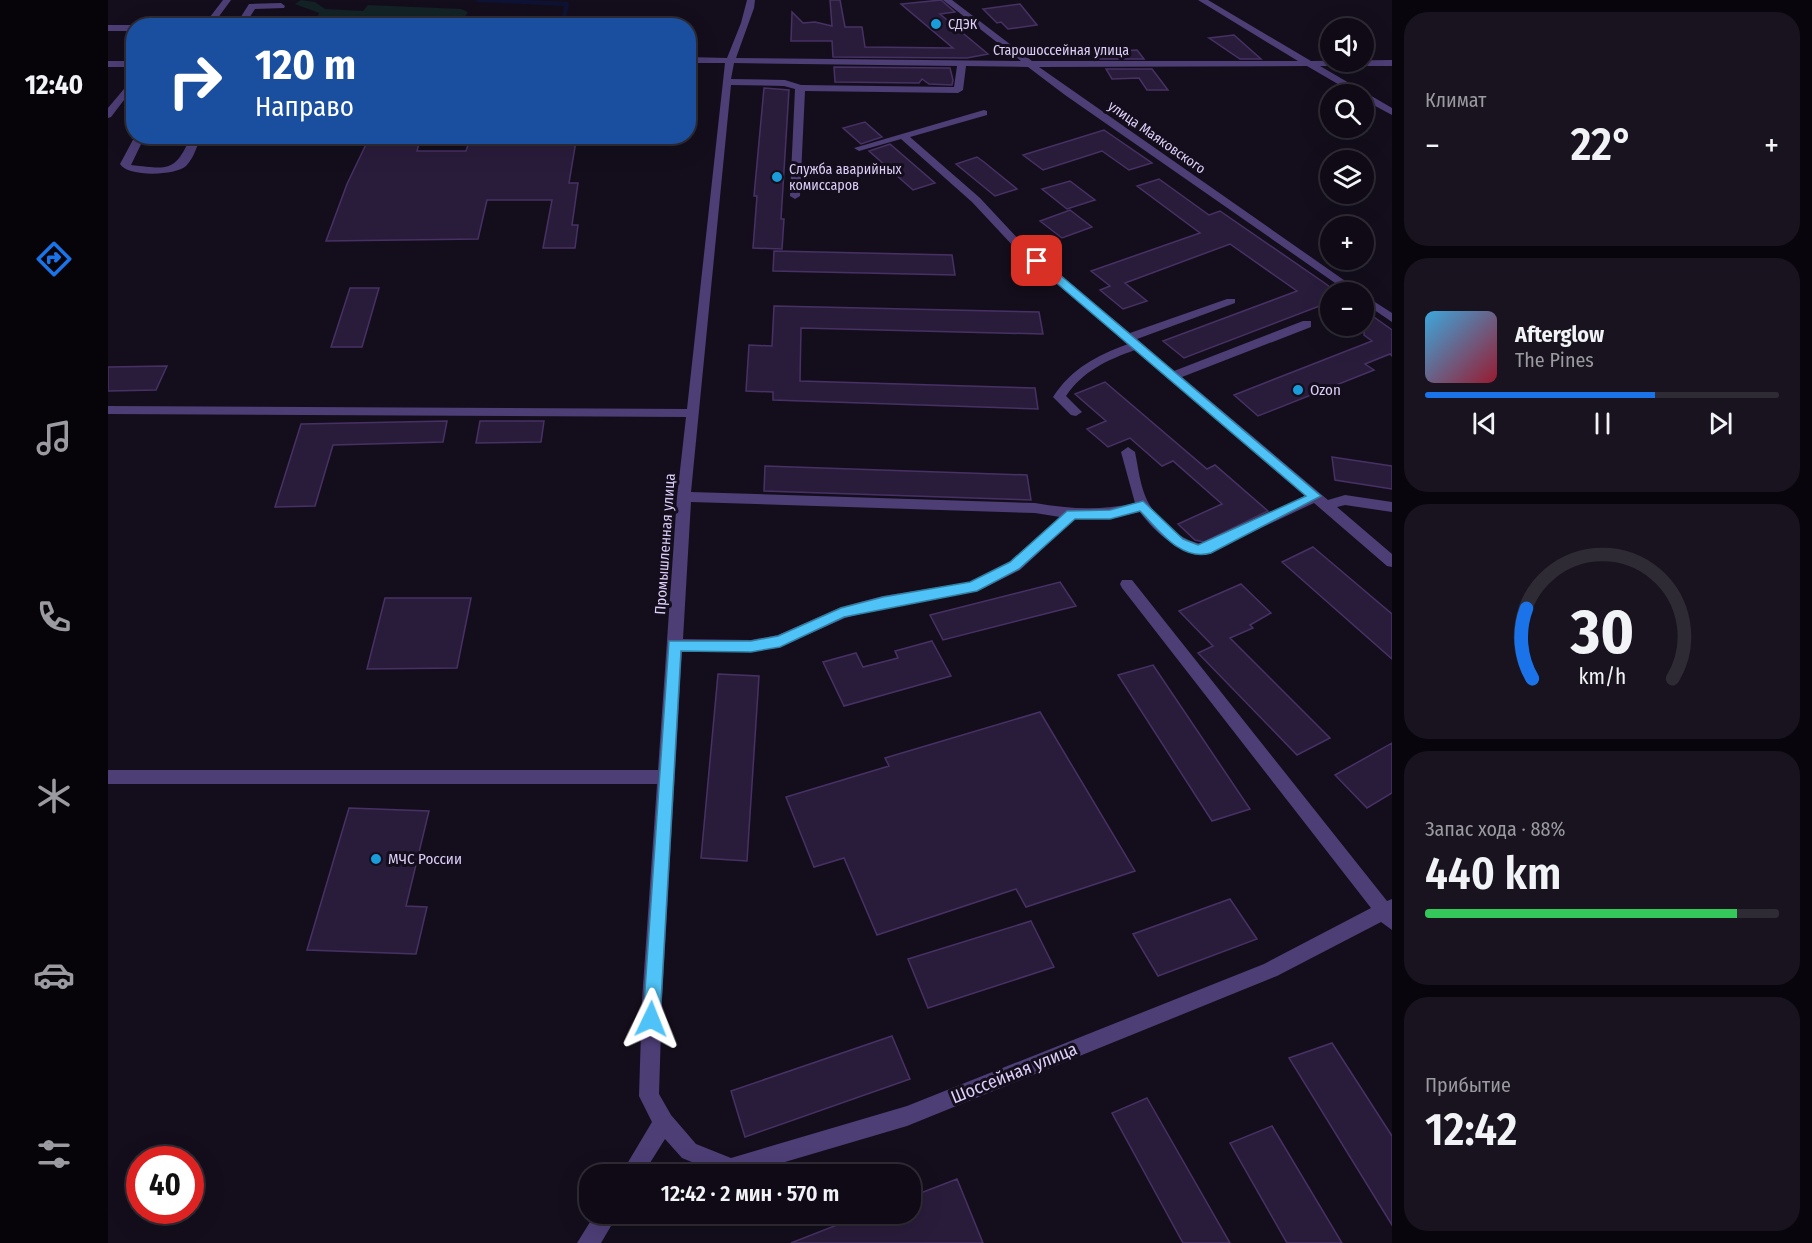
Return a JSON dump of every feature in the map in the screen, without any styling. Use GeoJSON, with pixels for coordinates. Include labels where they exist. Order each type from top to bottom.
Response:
{"type":"FeatureCollection","features":[{"type":"Feature","properties":{"kind":"street"},"geometry":{"type":"LineString","coordinates":[[213,18],[227,0]]}},
{"type":"Feature","properties":{"kind":"street","name":"Промышленная улица"},"geometry":{"type":"LineString","coordinates":[[649,1096],[652,1000],[684,497],[726,82],[730,60],[740,43],[751,0]]}},
{"type":"Feature","properties":{"kind":"street","name":"улица Маяковского"},"geometry":{"type":"LineString","coordinates":[[947,0],[1029,64],[1341,282]]}},
{"type":"Feature","properties":{"kind":"street"},"geometry":{"type":"LineString","coordinates":[[1202,0],[1343,84]]}},
{"type":"Feature","properties":{"kind":"street"},"geometry":{"type":"LineString","coordinates":[[244,18],[252,6],[283,3]]}},
{"type":"Feature","properties":{"kind":"street"},"geometry":{"type":"LineString","coordinates":[[108,28],[126,28]]}},
{"type":"Feature","properties":{"kind":"street","name":"Старошоссейная улица"},"geometry":{"type":"LineString","coordinates":[[696,60],[1029,64],[1392,63]]}},
{"type":"Feature","properties":{"kind":"street"},"geometry":{"type":"LineString","coordinates":[[726,82],[785,83],[800,88],[958,90],[962,63]]}},
{"type":"Feature","properties":{"kind":"street"},"geometry":{"type":"LineString","coordinates":[[108,64],[126,64]]}},
{"type":"Feature","properties":{"kind":"street"},"geometry":{"type":"LineString","coordinates":[[795,196],[800,88]]}},
{"type":"Feature","properties":{"kind":"street"},"geometry":{"type":"LineString","coordinates":[[108,115],[126,91]]}},
{"type":"Feature","properties":{"kind":"street"},"geometry":{"type":"LineString","coordinates":[[1374,102],[1392,112]]}},
{"type":"Feature","properties":{"kind":"street"},"geometry":{"type":"LineString","coordinates":[[859,148],[984,113]]}},
{"type":"Feature","properties":{"kind":"street"},"geometry":{"type":"LineString","coordinates":[[903,136],[976,200],[1018,245],[1392,562]]}},
{"type":"Feature","properties":{"kind":"street"},"geometry":{"type":"LineString","coordinates":[[136,144],[125,164],[127,168],[161,170],[179,166],[185,161],[192,144]]}},
{"type":"Feature","properties":{"kind":"street"},"geometry":{"type":"LineString","coordinates":[[1076,412],[1059,397],[1071,378],[1094,361],[1132,341],[1231,301]]}},
{"type":"Feature","properties":{"kind":"street"},"geometry":{"type":"LineString","coordinates":[[1374,305],[1392,318]]}},
{"type":"Feature","properties":{"kind":"street"},"geometry":{"type":"LineString","coordinates":[[1173,376],[1307,324]]}},
{"type":"Feature","properties":{"kind":"street"},"geometry":{"type":"LineString","coordinates":[[108,410],[692,413]]}},
{"type":"Feature","properties":{"kind":"street"},"geometry":{"type":"LineString","coordinates":[[1128,452],[1143,506],[1179,542],[1197,550],[1206,549],[1320,501],[1345,500],[1392,507]]}},
{"type":"Feature","properties":{"kind":"street"},"geometry":{"type":"LineString","coordinates":[[684,497],[1035,508],[1072,514],[1110,514],[1143,506]]}},
{"type":"Feature","properties":{"kind":"street"},"geometry":{"type":"LineString","coordinates":[[674,645],[751,646],[780,641],[841,613],[883,602],[973,587],[1015,566],[1072,514]]}},
{"type":"Feature","properties":{"kind":"street"},"geometry":{"type":"LineString","coordinates":[[1127,584],[1390,913]]}},
{"type":"Feature","properties":{"kind":"street"},"geometry":{"type":"LineString","coordinates":[[108,777],[666,777]]}},
{"type":"Feature","properties":{"kind":"street","name":"Шоссейная улица"},"geometry":{"type":"LineString","coordinates":[[649,1096],[664,1122],[689,1152],[731,1168],[907,1116],[1270,970],[1390,913]]}},
{"type":"Feature","properties":{"kind":"street"},"geometry":{"type":"LineString","coordinates":[[637,1164],[664,1122]]}},
{"type":"Feature","properties":{"kind":"street"},"geometry":{"type":"LineString","coordinates":[[588,1243],[600,1224]]}},
{"type":"Feature","properties":{"kind":"shaded area"},"geometry":{"type":"Polygon","coordinates":[[[301,0],[315,2],[325,9],[363,11],[368,5],[461,9],[468,12],[464,18],[317,18],[319,13],[295,4],[301,0]]]}},
{"type":"Feature","properties":{"kind":"building"},"geometry":{"type":"Polygon","coordinates":[[[830,0],[840,0],[845,27],[862,27],[865,47],[953,48],[901,4],[941,0],[955,12],[940,14],[988,54],[967,58],[833,57],[832,41],[791,41],[792,12],[803,23],[815,22],[832,26],[830,0]]]}},
{"type":"Feature","properties":{"kind":"building"},"geometry":{"type":"Polygon","coordinates":[[[1020,4],[1037,25],[1008,29],[1001,22],[997,23],[983,9],[1020,4]]]}},
{"type":"Feature","properties":{"kind":"building"},"geometry":{"type":"Polygon","coordinates":[[[1234,35],[1261,59],[1240,59],[1209,38],[1234,35]]]}},
{"type":"Feature","properties":{"kind":"building"},"geometry":{"type":"Polygon","coordinates":[[[1137,50],[1144,59],[1100,59],[1097,52],[1137,50]]]}},
{"type":"Feature","properties":{"kind":"building"},"geometry":{"type":"Polygon","coordinates":[[[834,67],[950,68],[953,80],[952,85],[929,84],[922,79],[919,83],[835,82],[834,67]]]}},
{"type":"Feature","properties":{"kind":"building"},"geometry":{"type":"Polygon","coordinates":[[[1106,69],[1152,69],[1168,90],[1147,90],[1139,78],[1112,79],[1106,69]]]}},
{"type":"Feature","properties":{"kind":"building"},"geometry":{"type":"Polygon","coordinates":[[[764,88],[789,90],[781,219],[784,219],[782,249],[753,248],[757,196],[754,196],[764,88]]]}},
{"type":"Feature","properties":{"kind":"building"},"geometry":{"type":"Polygon","coordinates":[[[865,122],[882,137],[861,144],[843,128],[865,122]]]}},
{"type":"Feature","properties":{"kind":"building"},"geometry":{"type":"Polygon","coordinates":[[[1104,130],[1152,163],[1129,170],[1102,151],[1043,170],[1023,155],[1104,130]]]}},
{"type":"Feature","properties":{"kind":"building"},"geometry":{"type":"Polygon","coordinates":[[[366,144],[419,144],[417,151],[466,151],[468,144],[576,144],[569,183],[578,183],[572,225],[578,225],[575,248],[543,248],[552,200],[487,200],[478,239],[326,241],[347,184],[366,144]]]}},
{"type":"Feature","properties":{"kind":"building"},"geometry":{"type":"Polygon","coordinates":[[[890,144],[935,183],[913,190],[869,151],[890,144]]]}},
{"type":"Feature","properties":{"kind":"building"},"geometry":{"type":"Polygon","coordinates":[[[977,157],[1017,189],[995,196],[956,164],[977,157]]]}},
{"type":"Feature","properties":{"kind":"building"},"geometry":{"type":"Polygon","coordinates":[[[1159,179],[1209,215],[1220,211],[1323,282],[1320,282],[1320,306],[1184,358],[1163,341],[1297,291],[1230,244],[1125,283],[1147,301],[1123,309],[1100,290],[1110,286],[1091,271],[1200,233],[1137,186],[1159,179]]]}},
{"type":"Feature","properties":{"kind":"building"},"geometry":{"type":"Polygon","coordinates":[[[1070,181],[1095,200],[1067,209],[1042,189],[1070,181]]]}},
{"type":"Feature","properties":{"kind":"building"},"geometry":{"type":"Polygon","coordinates":[[[1070,210],[1092,227],[1062,238],[1040,221],[1070,210]]]}},
{"type":"Feature","properties":{"kind":"building"},"geometry":{"type":"Polygon","coordinates":[[[774,251],[952,255],[955,275],[773,271],[774,251]]]}},
{"type":"Feature","properties":{"kind":"building"},"geometry":{"type":"Polygon","coordinates":[[[350,288],[379,288],[362,347],[331,347],[350,288]]]}},
{"type":"Feature","properties":{"kind":"building"},"geometry":{"type":"Polygon","coordinates":[[[774,306],[1039,312],[1043,334],[801,328],[800,381],[1035,388],[1038,409],[773,400],[773,392],[746,391],[749,345],[772,346],[774,306]]]}},
{"type":"Feature","properties":{"kind":"building"},"geometry":{"type":"Polygon","coordinates":[[[1374,317],[1392,330],[1392,356],[1390,354],[1365,364],[1374,370],[1258,416],[1234,395],[1372,341],[1365,336],[1374,336],[1374,317]]]}},
{"type":"Feature","properties":{"kind":"building"},"geometry":{"type":"Polygon","coordinates":[[[167,366],[156,390],[108,391],[108,367],[167,366]]]}},
{"type":"Feature","properties":{"kind":"building"},"geometry":{"type":"Polygon","coordinates":[[[1105,382],[1207,469],[1215,465],[1268,511],[1204,542],[1195,540],[1178,524],[1222,504],[1173,461],[1162,466],[1130,438],[1108,447],[1087,429],[1106,421],[1075,394],[1105,382]]]}},
{"type":"Feature","properties":{"kind":"building"},"geometry":{"type":"Polygon","coordinates":[[[447,421],[443,442],[333,445],[315,506],[275,507],[301,424],[447,421]]]}},
{"type":"Feature","properties":{"kind":"building"},"geometry":{"type":"Polygon","coordinates":[[[480,421],[544,421],[541,442],[476,443],[480,421]]]}},
{"type":"Feature","properties":{"kind":"building"},"geometry":{"type":"Polygon","coordinates":[[[1332,457],[1392,466],[1392,489],[1335,480],[1332,457]]]}},
{"type":"Feature","properties":{"kind":"building"},"geometry":{"type":"Polygon","coordinates":[[[765,466],[1027,475],[1031,500],[764,491],[765,466]]]}},
{"type":"Feature","properties":{"kind":"building"},"geometry":{"type":"Polygon","coordinates":[[[1313,547],[1392,614],[1392,659],[1282,562],[1313,547]]]}},
{"type":"Feature","properties":{"kind":"building"},"geometry":{"type":"Polygon","coordinates":[[[1060,582],[1076,606],[943,640],[930,615],[1060,582]]]}},
{"type":"Feature","properties":{"kind":"building"},"geometry":{"type":"Polygon","coordinates":[[[1241,584],[1271,613],[1250,625],[1253,628],[1230,638],[1330,738],[1297,755],[1198,653],[1213,646],[1179,611],[1241,584]]]}},
{"type":"Feature","properties":{"kind":"building"},"geometry":{"type":"Polygon","coordinates":[[[385,598],[471,598],[457,668],[367,669],[385,598]]]}},
{"type":"Feature","properties":{"kind":"building"},"geometry":{"type":"Polygon","coordinates":[[[932,641],[951,676],[844,706],[823,662],[856,653],[863,667],[898,658],[895,651],[932,641]]]}},
{"type":"Feature","properties":{"kind":"building"},"geometry":{"type":"Polygon","coordinates":[[[1153,665],[1250,809],[1212,821],[1118,675],[1153,665]]]}},
{"type":"Feature","properties":{"kind":"building"},"geometry":{"type":"Polygon","coordinates":[[[718,674],[759,676],[747,861],[701,858],[718,674]]]}},
{"type":"Feature","properties":{"kind":"building"},"geometry":{"type":"Polygon","coordinates":[[[1040,712],[1135,871],[1026,907],[1016,889],[877,935],[844,858],[814,867],[786,797],[889,766],[885,758],[1040,712]]]}},
{"type":"Feature","properties":{"kind":"building"},"geometry":{"type":"Polygon","coordinates":[[[1392,743],[1392,793],[1367,808],[1335,775],[1392,743]]]}},
{"type":"Feature","properties":{"kind":"building","name":"МЧС России"},"geometry":{"type":"Polygon","coordinates":[[[349,808],[429,811],[406,906],[427,907],[416,954],[307,950],[349,808]]]}},
{"type":"Feature","properties":{"kind":"building"},"geometry":{"type":"Polygon","coordinates":[[[1230,899],[1257,939],[1158,976],[1133,934],[1230,899]]]}},
{"type":"Feature","properties":{"kind":"building"},"geometry":{"type":"Polygon","coordinates":[[[1031,921],[1054,967],[928,1008],[908,959],[1031,921]]]}},
{"type":"Feature","properties":{"kind":"building"},"geometry":{"type":"Polygon","coordinates":[[[892,1036],[910,1079],[745,1137],[731,1091],[892,1036]]]}},
{"type":"Feature","properties":{"kind":"building"},"geometry":{"type":"Polygon","coordinates":[[[1332,1043],[1392,1136],[1392,1225],[1289,1058],[1332,1043]]]}},
{"type":"Feature","properties":{"kind":"building"},"geometry":{"type":"Polygon","coordinates":[[[1147,1098],[1230,1243],[1183,1243],[1112,1113],[1147,1098]]]}},
{"type":"Feature","properties":{"kind":"building"},"geometry":{"type":"Polygon","coordinates":[[[1272,1126],[1342,1243],[1287,1243],[1230,1143],[1272,1126]]]}},
{"type":"Feature","properties":{"kind":"building"},"geometry":{"type":"Polygon","coordinates":[[[957,1179],[983,1243],[791,1243],[839,1224],[921,1224],[921,1193],[957,1179]]]}},
{"type":"Feature","properties":{"kind":"waterway"},"geometry":{"type":"LineString","coordinates":[[478,0],[567,4],[564,18]]}},
{"type":"Feature","properties":{"kind":"place","name":"СДЭК"},"geometry":{"type":"Point","coordinates":[936,24]}},
{"type":"Feature","properties":{"kind":"place","name":"Служба аварийных комиссаров"},"geometry":{"type":"Point","coordinates":[777,177]}},
{"type":"Feature","properties":{"kind":"place","name":"Ozon"},"geometry":{"type":"Point","coordinates":[1298,390]}},
{"type":"Feature","properties":{"kind":"place","name":"МЧС России"},"geometry":{"type":"Point","coordinates":[376,859]}},
{"type":"Feature","properties":{"kind":"route"},"geometry":{"type":"LineString","coordinates":[[651,1019],[674,645],[751,646],[780,641],[841,613],[883,602],[973,587],[1015,566],[1072,514],[1110,514],[1143,506],[1179,542],[1187,548],[1197,550],[1206,549],[1315,496],[1037,261]]}}]}
